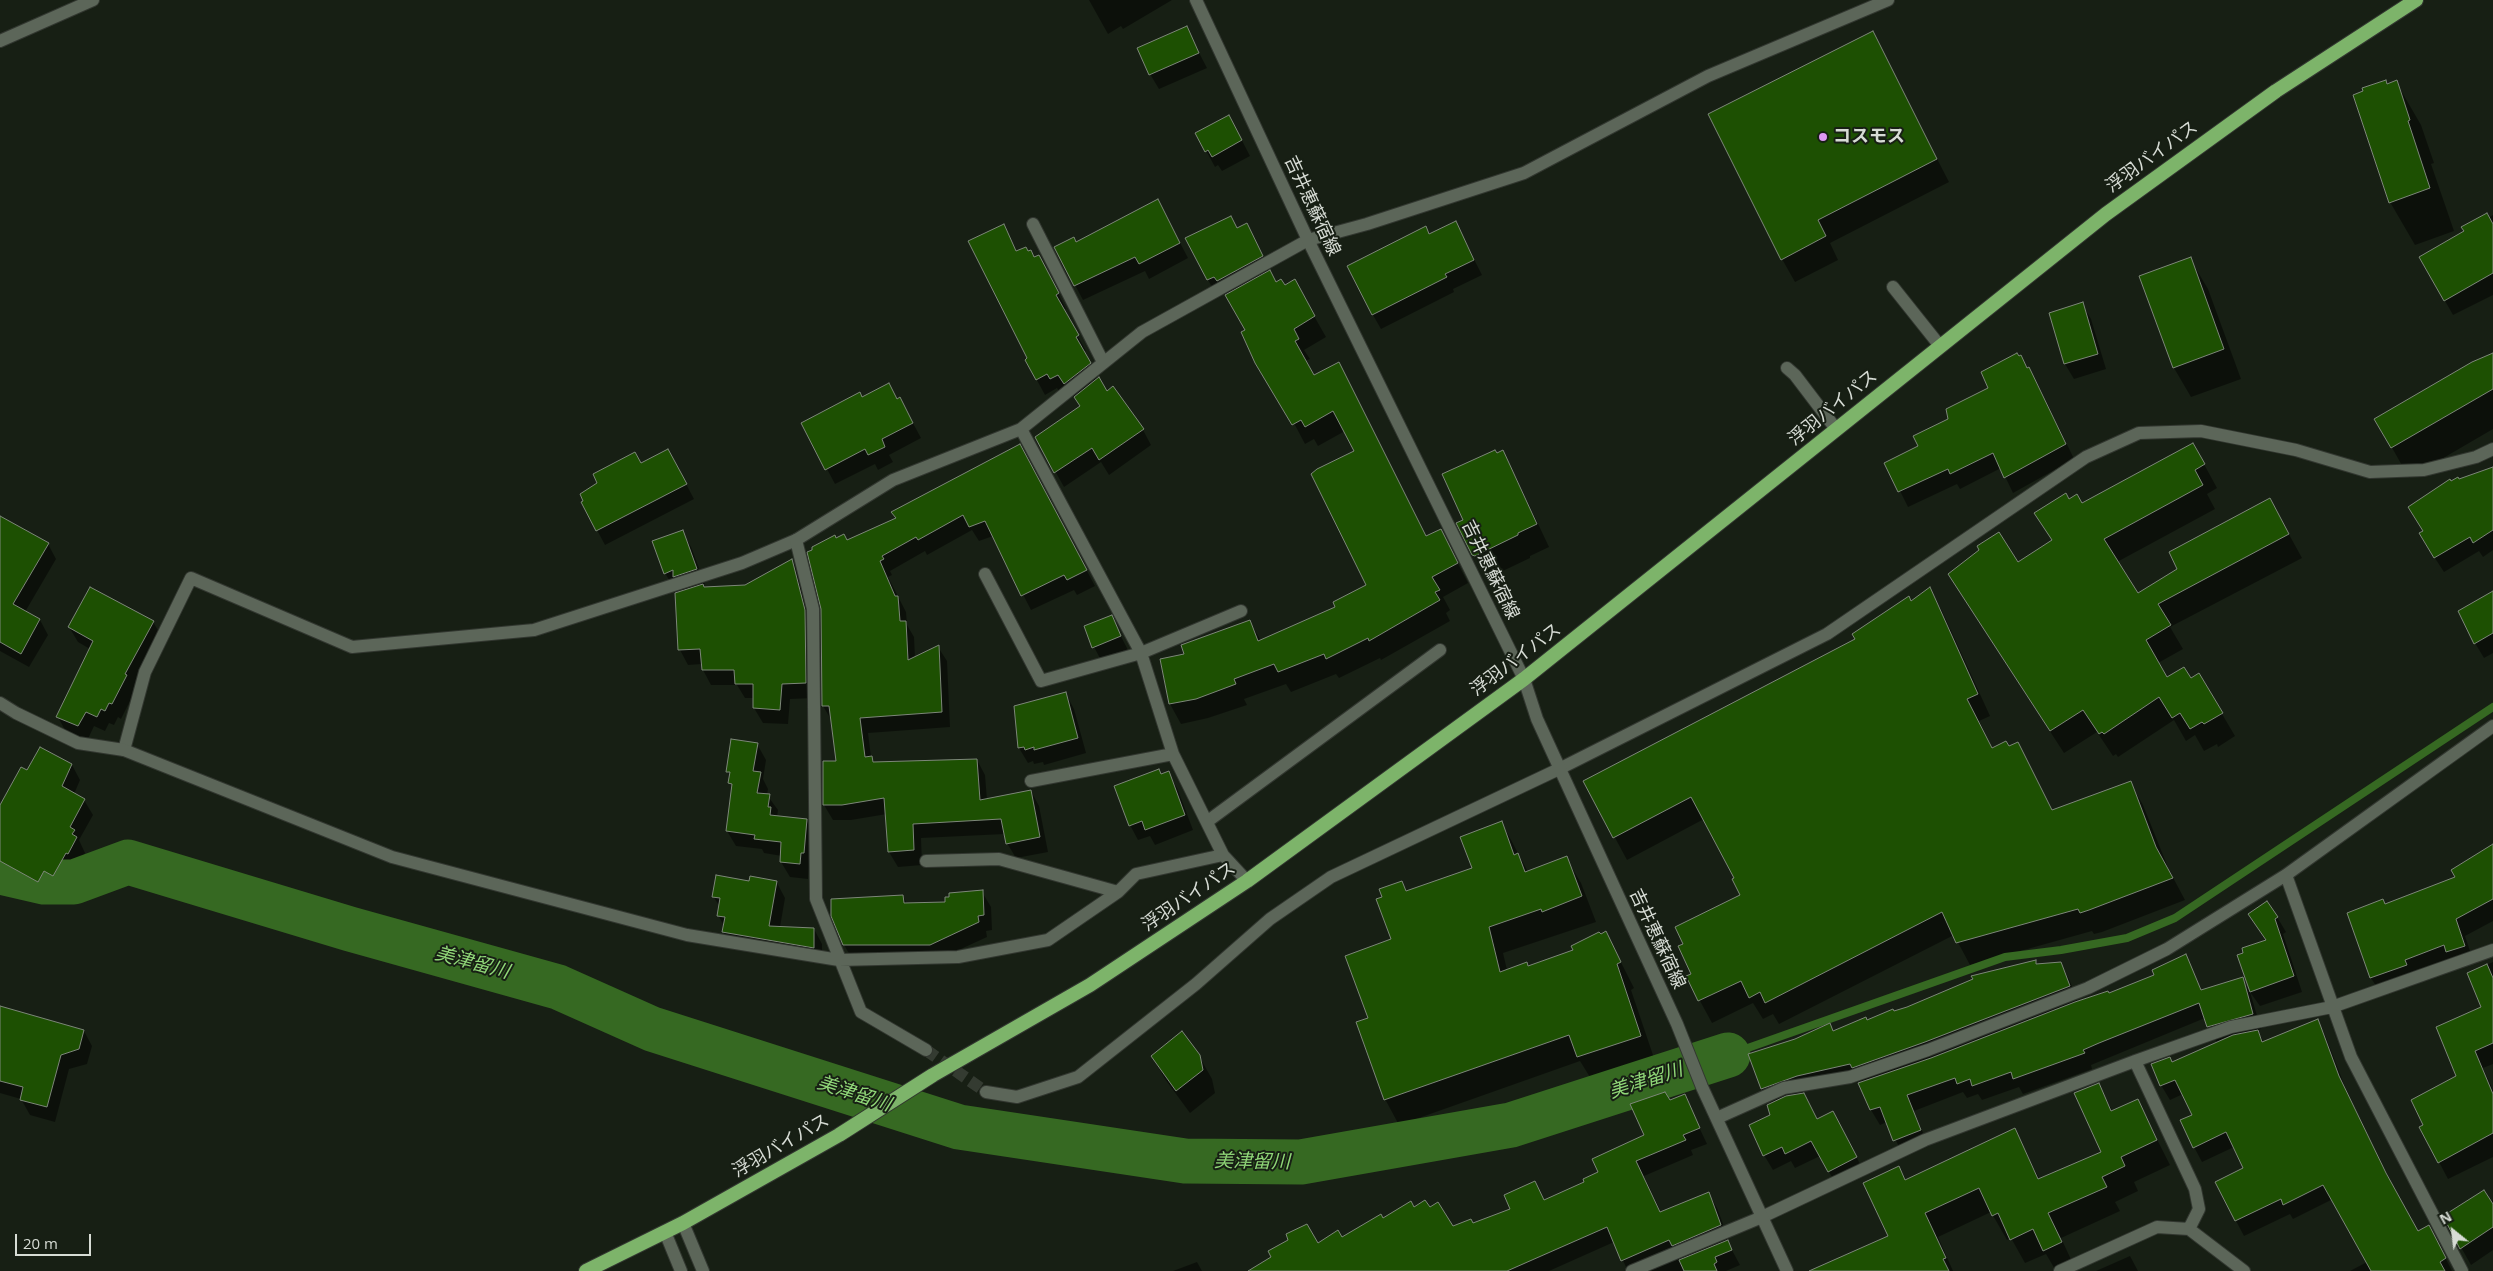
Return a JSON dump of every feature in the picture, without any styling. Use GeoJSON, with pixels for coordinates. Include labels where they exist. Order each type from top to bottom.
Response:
{"type":"FeatureCollection","features":[{"type":"Feature","properties":{"kind":"highway","name":"浮羽バイパス"},"geometry":{"type":"LineString","coordinates":[[586,1271],[683,1224],[839,1136],[933,1075],[1090,985],[1247,881],[1524,679],[2106,214],[2276,91],[2416,0]]}},
{"type":"Feature","properties":{"kind":"street"},"geometry":{"type":"LineString","coordinates":[[0,41],[93,0]]}},
{"type":"Feature","properties":{"kind":"street","name":"吉井恵蘇宿線"},"geometry":{"type":"LineString","coordinates":[[1196,0],[1308,240],[1524,679],[1536,719],[1677,1024],[1716,1118],[1787,1271]]}},
{"type":"Feature","properties":{"kind":"street"},"geometry":{"type":"LineString","coordinates":[[124,750],[145,672],[191,578],[352,647],[534,630],[742,563],[796,540],[893,480],[1021,429],[1142,332],[1308,240],[1368,224],[1524,173],[1708,76],[1888,0]]}},
{"type":"Feature","properties":{"kind":"street"},"geometry":{"type":"LineString","coordinates":[[1033,224],[1103,362]]}},
{"type":"Feature","properties":{"kind":"street"},"geometry":{"type":"LineString","coordinates":[[1893,287],[1940,346]]}},
{"type":"Feature","properties":{"kind":"street"},"geometry":{"type":"LineString","coordinates":[[1787,368],[1795,375],[1836,429]]}},
{"type":"Feature","properties":{"kind":"street"},"geometry":{"type":"LineString","coordinates":[[1021,429],[1141,653],[1173,754],[1208,821],[1223,855],[1247,881]]}},
{"type":"Feature","properties":{"kind":"street"},"geometry":{"type":"LineString","coordinates":[[986,1092],[1017,1097],[1078,1077],[1196,984],[1270,919],[1331,877],[1559,769],[1827,634],[2086,457],[2139,433],[2201,431],[2296,450],[2370,472],[2424,470],[2476,457],[2493,449]]}},
{"type":"Feature","properties":{"kind":"street"},"geometry":{"type":"LineString","coordinates":[[796,540],[813,610],[816,899],[861,1012],[926,1050]]}},
{"type":"Feature","properties":{"kind":"street"},"geometry":{"type":"LineString","coordinates":[[985,574],[1041,681],[1141,653],[1241,611]]}},
{"type":"Feature","properties":{"kind":"street"},"geometry":{"type":"LineString","coordinates":[[1208,821],[1440,650]]}},
{"type":"Feature","properties":{"kind":"street"},"geometry":{"type":"LineString","coordinates":[[0,702],[16,713],[78,743],[124,750],[392,857],[687,935],[839,960],[958,957],[1048,940],[1118,892],[1136,874],[1223,855]]}},
{"type":"Feature","properties":{"kind":"street"},"geometry":{"type":"LineString","coordinates":[[1716,1118],[1784,1088],[1850,1077],[1928,1050],[2088,988],[2167,949],[2286,875],[2493,726]]}},
{"type":"Feature","properties":{"kind":"street"},"geometry":{"type":"LineString","coordinates":[[1031,781],[1173,754]]}},
{"type":"Feature","properties":{"kind":"street"},"geometry":{"type":"LineString","coordinates":[[926,861],[999,859],[1118,892]]}},
{"type":"Feature","properties":{"kind":"street"},"geometry":{"type":"LineString","coordinates":[[2286,875],[2351,1057],[2462,1271]]}},
{"type":"Feature","properties":{"kind":"street"},"geometry":{"type":"LineString","coordinates":[[1632,1271],[1762,1217],[1925,1140],[2135,1060],[2231,1027],[2332,1007],[2493,950]]}},
{"type":"Feature","properties":{"kind":"street"},"geometry":{"type":"LineString","coordinates":[[2135,1060],[2195,1189],[2199,1209],[2189,1229]]}},
{"type":"Feature","properties":{"kind":"street"},"geometry":{"type":"LineString","coordinates":[[683,1224],[703,1271]]}},
{"type":"Feature","properties":{"kind":"street"},"geometry":{"type":"LineString","coordinates":[[2060,1271],[2157,1227],[2189,1229],[2244,1271]]}},
{"type":"Feature","properties":{"kind":"street"},"geometry":{"type":"LineString","coordinates":[[665,1232],[681,1271]]}},
{"type":"Feature","properties":{"kind":"building"},"geometry":{"type":"Polygon","coordinates":[[[1187,26],[1199,53],[1149,75],[1137,48],[1187,26]]]}},
{"type":"Feature","properties":{"kind":"building","name":"コスモス"},"geometry":{"type":"Polygon","coordinates":[[[1873,31],[1937,159],[1818,220],[1826,236],[1781,260],[1708,114],[1873,31]]]}},
{"type":"Feature","properties":{"kind":"building"},"geometry":{"type":"Polygon","coordinates":[[[2386,80],[2387,84],[2397,80],[2430,188],[2389,203],[2353,95],[2363,91],[2362,88],[2386,80]]]}},
{"type":"Feature","properties":{"kind":"building"},"geometry":{"type":"Polygon","coordinates":[[[1229,115],[1242,140],[1212,157],[1208,150],[1205,152],[1195,133],[1229,115]]]}},
{"type":"Feature","properties":{"kind":"building"},"geometry":{"type":"Polygon","coordinates":[[[1158,199],[1180,243],[1139,264],[1135,257],[1074,286],[1054,247],[1074,237],[1076,242],[1158,199]]]}},
{"type":"Feature","properties":{"kind":"building"},"geometry":{"type":"Polygon","coordinates":[[[2487,213],[2493,224],[2493,273],[2444,301],[2419,257],[2464,231],[2461,227],[2487,213]]]}},
{"type":"Feature","properties":{"kind":"building"},"geometry":{"type":"Polygon","coordinates":[[[1231,216],[1237,228],[1247,223],[1263,256],[1217,281],[1214,277],[1207,280],[1185,238],[1231,216]]]}},
{"type":"Feature","properties":{"kind":"building"},"geometry":{"type":"Polygon","coordinates":[[[1456,221],[1474,260],[1445,274],[1447,277],[1372,315],[1347,266],[1426,226],[1429,234],[1456,221]]]}},
{"type":"Feature","properties":{"kind":"building"},"geometry":{"type":"Polygon","coordinates":[[[1004,224],[1016,251],[1026,247],[1028,251],[1031,250],[1034,257],[1039,255],[1059,293],[1056,295],[1079,335],[1076,337],[1091,363],[1064,384],[1058,375],[1050,379],[1047,374],[1036,380],[1025,360],[1027,358],[968,241],[1004,224]]]}},
{"type":"Feature","properties":{"kind":"building"},"geometry":{"type":"Polygon","coordinates":[[[2191,257],[2224,349],[2173,368],[2139,276],[2191,257]]]}},
{"type":"Feature","properties":{"kind":"building"},"geometry":{"type":"Polygon","coordinates":[[[1270,270],[1276,282],[1281,279],[1285,285],[1295,279],[1315,316],[1294,329],[1299,339],[1295,341],[1314,375],[1339,362],[1426,536],[1441,529],[1458,563],[1432,577],[1440,590],[1435,592],[1440,600],[1369,641],[1368,638],[1326,659],[1324,654],[1278,672],[1274,664],[1234,679],[1236,684],[1196,699],[1169,704],[1160,659],[1184,654],[1181,645],[1250,620],[1258,641],[1335,607],[1333,602],[1366,585],[1311,474],[1317,469],[1354,451],[1333,411],[1305,427],[1301,420],[1292,425],[1255,363],[1241,332],[1245,330],[1225,295],[1270,270]]]}},
{"type":"Feature","properties":{"kind":"building"},"geometry":{"type":"Polygon","coordinates":[[[2083,302],[2098,354],[2064,364],[2049,313],[2083,302]]]}},
{"type":"Feature","properties":{"kind":"building"},"geometry":{"type":"Polygon","coordinates":[[[2017,353],[2019,356],[2021,355],[2027,368],[2029,367],[2066,444],[2004,478],[1993,453],[1950,474],[1948,469],[1898,492],[1884,463],[1918,446],[1913,436],[1948,419],[1946,409],[1988,388],[1981,372],[2017,353]]]}},
{"type":"Feature","properties":{"kind":"building"},"geometry":{"type":"Polygon","coordinates":[[[2493,353],[2493,389],[2391,448],[2374,419],[2472,362],[2493,353]]]}},
{"type":"Feature","properties":{"kind":"building"},"geometry":{"type":"Polygon","coordinates":[[[1099,377],[1107,391],[1113,386],[1144,429],[1099,460],[1092,448],[1054,473],[1035,437],[1080,406],[1074,397],[1099,377]]]}},
{"type":"Feature","properties":{"kind":"building"},"geometry":{"type":"Polygon","coordinates":[[[889,383],[897,399],[900,397],[913,423],[882,439],[885,447],[868,455],[865,449],[825,470],[801,423],[860,392],[862,397],[889,383]]]}},
{"type":"Feature","properties":{"kind":"building"},"geometry":{"type":"Polygon","coordinates":[[[2193,443],[2205,464],[2195,470],[2203,485],[2104,539],[2138,593],[2177,569],[2169,552],[2270,498],[2289,534],[2158,604],[2171,625],[2146,640],[2167,677],[2184,667],[2191,678],[2199,673],[2223,713],[2204,724],[2202,722],[2190,729],[2180,713],[2172,718],[2159,697],[2104,734],[2102,732],[2099,734],[2083,710],[2050,731],[1948,574],[1979,550],[1977,546],[1999,532],[2018,562],[2052,540],[2034,513],[2066,493],[2069,499],[2077,494],[2082,503],[2193,443]]]}},
{"type":"Feature","properties":{"kind":"building"},"geometry":{"type":"Polygon","coordinates":[[[1020,444],[1087,570],[1067,580],[1064,575],[1021,596],[985,521],[969,527],[963,515],[918,540],[916,537],[882,556],[884,559],[880,561],[895,596],[898,596],[900,621],[906,621],[908,660],[939,645],[942,712],[860,718],[865,757],[872,756],[873,762],[977,759],[980,800],[1031,790],[1040,837],[1006,844],[1001,819],[913,824],[914,850],[888,852],[884,798],[842,805],[823,805],[823,761],[836,761],[829,706],[822,706],[821,609],[807,552],[812,550],[812,547],[835,535],[836,538],[844,534],[847,540],[896,518],[891,512],[1020,444]]]}},
{"type":"Feature","properties":{"kind":"building"},"geometry":{"type":"Polygon","coordinates":[[[668,449],[687,484],[596,531],[581,502],[583,501],[580,494],[597,483],[593,474],[635,452],[641,463],[668,449]]]}},
{"type":"Feature","properties":{"kind":"building"},"geometry":{"type":"Polygon","coordinates":[[[1495,450],[1497,453],[1503,450],[1537,524],[1475,556],[1472,555],[1456,523],[1463,520],[1442,474],[1495,450]]]}},
{"type":"Feature","properties":{"kind":"building"},"geometry":{"type":"Polygon","coordinates":[[[2493,467],[2493,530],[2473,543],[2470,537],[2434,558],[2419,533],[2423,531],[2408,507],[2450,479],[2451,481],[2458,477],[2459,479],[2493,467]]]}},
{"type":"Feature","properties":{"kind":"building"},"geometry":{"type":"Polygon","coordinates":[[[0,516],[49,543],[13,604],[40,619],[21,654],[0,642],[0,516]]]}},
{"type":"Feature","properties":{"kind":"building"},"geometry":{"type":"Polygon","coordinates":[[[683,530],[697,569],[673,577],[673,570],[664,574],[652,541],[683,530]]]}},
{"type":"Feature","properties":{"kind":"building"},"geometry":{"type":"Polygon","coordinates":[[[792,559],[805,610],[806,683],[782,684],[780,710],[753,708],[753,684],[735,684],[734,670],[702,670],[700,649],[678,650],[675,593],[703,584],[704,587],[745,585],[792,559]]]}},
{"type":"Feature","properties":{"kind":"building"},"geometry":{"type":"Polygon","coordinates":[[[90,587],[154,621],[125,674],[127,675],[112,704],[109,703],[105,711],[101,709],[97,717],[86,712],[78,726],[56,717],[93,641],[68,627],[90,587]]]}},
{"type":"Feature","properties":{"kind":"building"},"geometry":{"type":"Polygon","coordinates":[[[1930,587],[1978,694],[1967,699],[1992,748],[2006,741],[2009,746],[2018,742],[2052,810],[2131,781],[2156,847],[2173,878],[2080,913],[2078,909],[1956,943],[1942,912],[1765,1003],[1760,992],[1749,998],[1741,981],[1698,1001],[1686,976],[1691,974],[1678,946],[1683,944],[1675,927],[1740,895],[1732,879],[1734,878],[1691,797],[1613,838],[1583,781],[1855,639],[1852,634],[1909,596],[1911,601],[1930,587]]]}},
{"type":"Feature","properties":{"kind":"building"},"geometry":{"type":"Polygon","coordinates":[[[2493,591],[2493,633],[2474,644],[2458,611],[2493,591]]]}},
{"type":"Feature","properties":{"kind":"building"},"geometry":{"type":"Polygon","coordinates":[[[1112,615],[1121,636],[1092,648],[1084,626],[1112,615]]]}},
{"type":"Feature","properties":{"kind":"building"},"geometry":{"type":"Polygon","coordinates":[[[1066,692],[1078,738],[1034,750],[1034,747],[1025,750],[1024,747],[1018,748],[1014,706],[1066,692]]]}},
{"type":"Feature","properties":{"kind":"building"},"geometry":{"type":"Polygon","coordinates":[[[731,739],[758,743],[753,771],[761,772],[757,793],[770,794],[768,807],[771,807],[770,815],[807,819],[804,853],[801,853],[800,864],[780,862],[781,842],[754,839],[755,835],[726,831],[732,784],[728,783],[730,772],[726,772],[731,739]]]}},
{"type":"Feature","properties":{"kind":"building"},"geometry":{"type":"Polygon","coordinates":[[[40,747],[72,764],[62,786],[85,799],[70,827],[75,830],[72,834],[77,837],[68,854],[66,853],[53,876],[44,871],[38,882],[0,861],[0,805],[21,767],[27,770],[40,747]]]}},
{"type":"Feature","properties":{"kind":"building"},"geometry":{"type":"Polygon","coordinates":[[[1159,769],[1161,774],[1169,771],[1185,815],[1145,830],[1142,821],[1129,826],[1114,786],[1159,769]]]}},
{"type":"Feature","properties":{"kind":"building"},"geometry":{"type":"Polygon","coordinates":[[[1502,821],[1514,855],[1518,853],[1525,872],[1567,856],[1582,896],[1542,912],[1541,909],[1489,927],[1500,972],[1527,962],[1528,966],[1573,950],[1571,946],[1599,932],[1601,934],[1606,931],[1621,962],[1617,964],[1641,1036],[1577,1057],[1569,1035],[1384,1100],[1356,1022],[1368,1018],[1345,956],[1391,939],[1376,899],[1382,897],[1379,889],[1402,881],[1406,891],[1472,868],[1460,837],[1502,821]]]}},
{"type":"Feature","properties":{"kind":"building"},"geometry":{"type":"Polygon","coordinates":[[[2493,844],[2493,899],[2456,919],[2465,946],[2446,952],[2444,945],[2405,960],[2407,965],[2370,978],[2347,913],[2383,899],[2385,904],[2455,877],[2451,870],[2493,844]]]}},
{"type":"Feature","properties":{"kind":"building"},"geometry":{"type":"Polygon","coordinates":[[[716,875],[749,881],[750,876],[777,881],[769,926],[814,928],[814,948],[722,932],[725,917],[717,916],[720,898],[712,897],[716,875]]]}},
{"type":"Feature","properties":{"kind":"building"},"geometry":{"type":"Polygon","coordinates":[[[983,890],[984,915],[978,916],[979,922],[930,945],[843,945],[831,916],[831,899],[903,895],[904,903],[945,902],[945,897],[949,897],[949,893],[983,890]]]}},
{"type":"Feature","properties":{"kind":"building"},"geometry":{"type":"Polygon","coordinates":[[[2267,901],[2278,917],[2275,919],[2294,976],[2250,992],[2237,955],[2243,953],[2242,948],[2266,940],[2248,914],[2267,901]]]}},
{"type":"Feature","properties":{"kind":"building"},"geometry":{"type":"Polygon","coordinates":[[[2186,954],[2201,990],[2243,977],[2253,1014],[2207,1027],[2199,1003],[2083,1050],[2085,1053],[2013,1079],[2011,1072],[1972,1086],[1970,1079],[1957,1084],[1955,1078],[1907,1095],[1921,1130],[1893,1141],[1880,1107],[1870,1110],[1858,1083],[1931,1058],[2075,1002],[2108,991],[2109,993],[2154,975],[2152,970],[2186,954]]]}},
{"type":"Feature","properties":{"kind":"building"},"geometry":{"type":"Polygon","coordinates":[[[2036,960],[2036,964],[2061,962],[2070,986],[1852,1068],[1850,1064],[1797,1076],[1761,1089],[1748,1054],[1795,1039],[1830,1023],[1833,1031],[1866,1017],[1867,1020],[1893,1009],[1894,1011],[1907,1007],[1973,979],[1971,976],[2036,960]]]}},
{"type":"Feature","properties":{"kind":"building"},"geometry":{"type":"Polygon","coordinates":[[[2487,964],[2493,978],[2493,1043],[2475,1051],[2493,1094],[2493,1133],[2438,1163],[2419,1127],[2423,1125],[2411,1100],[2456,1076],[2436,1027],[2481,1007],[2467,973],[2487,964]]]}},
{"type":"Feature","properties":{"kind":"building"},"geometry":{"type":"Polygon","coordinates":[[[0,1006],[84,1030],[79,1049],[61,1055],[47,1107],[20,1100],[23,1087],[0,1081],[0,1006]]]}},
{"type":"Feature","properties":{"kind":"building"},"geometry":{"type":"Polygon","coordinates":[[[2318,1019],[2339,1076],[2386,1173],[2418,1231],[2429,1225],[2446,1258],[2440,1262],[2445,1271],[2371,1271],[2323,1185],[2283,1205],[2281,1199],[2235,1221],[2215,1182],[2243,1168],[2226,1132],[2193,1148],[2180,1120],[2192,1115],[2175,1080],[2160,1086],[2151,1064],[2170,1057],[2172,1062],[2233,1035],[2258,1030],[2262,1042],[2318,1019]]]}},
{"type":"Feature","properties":{"kind":"building"},"geometry":{"type":"Polygon","coordinates":[[[1182,1031],[1200,1055],[1203,1070],[1176,1091],[1151,1056],[1182,1031]]]}},
{"type":"Feature","properties":{"kind":"building"},"geometry":{"type":"Polygon","coordinates":[[[2099,1083],[2111,1111],[2138,1099],[2157,1140],[2121,1157],[2125,1166],[2102,1177],[2107,1187],[2048,1213],[2062,1242],[2043,1251],[2033,1229],[2010,1240],[1998,1213],[1992,1216],[1979,1188],[1925,1213],[1946,1258],[1943,1259],[1949,1271],[1809,1271],[1888,1236],[1863,1183],[1899,1166],[1905,1180],[2015,1128],[2038,1179],[2101,1152],[2074,1093],[2099,1083]]]}},
{"type":"Feature","properties":{"kind":"building"},"geometry":{"type":"Polygon","coordinates":[[[1665,1092],[1670,1100],[1685,1094],[1700,1128],[1683,1135],[1686,1140],[1636,1161],[1660,1212],[1709,1192],[1721,1225],[1672,1246],[1669,1240],[1621,1261],[1607,1227],[1507,1271],[1248,1271],[1271,1257],[1268,1251],[1288,1240],[1286,1234],[1307,1224],[1318,1243],[1338,1230],[1342,1237],[1381,1214],[1383,1218],[1411,1201],[1414,1207],[1425,1200],[1430,1207],[1438,1202],[1453,1226],[1471,1219],[1473,1223],[1510,1209],[1504,1195],[1535,1181],[1544,1200],[1584,1182],[1583,1179],[1598,1172],[1592,1159],[1644,1135],[1630,1104],[1665,1092]]]}},
{"type":"Feature","properties":{"kind":"building"},"geometry":{"type":"Polygon","coordinates":[[[1804,1093],[1817,1119],[1833,1111],[1857,1157],[1828,1172],[1811,1141],[1785,1154],[1782,1147],[1763,1156],[1749,1125],[1770,1115],[1767,1105],[1786,1096],[1804,1093]]]}},
{"type":"Feature","properties":{"kind":"building"},"geometry":{"type":"Polygon","coordinates":[[[2484,1190],[2493,1204],[2493,1227],[2460,1249],[2443,1216],[2484,1190]]]}},
{"type":"Feature","properties":{"kind":"building"},"geometry":{"type":"Polygon","coordinates":[[[1728,1240],[1732,1250],[1715,1257],[1717,1262],[1714,1264],[1717,1271],[1684,1271],[1679,1260],[1728,1240]]]}},
{"type":"Feature","properties":{"kind":"waterway"},"geometry":{"type":"LineString","coordinates":[[1728,1055],[2005,957],[2061,950],[2127,938],[2175,918],[2493,707]]}},
{"type":"Feature","properties":{"kind":"waterway","name":"美津留川"},"geometry":{"type":"LineString","coordinates":[[0,872],[44,882],[74,882],[128,862],[350,929],[558,987],[652,1029],[959,1127],[1185,1161],[1301,1162],[1511,1125],[1728,1055]]}},
{"type":"Feature","properties":{"kind":"tunnel"},"geometry":{"type":"LineString","coordinates":[[926,1050],[986,1092]]}},
{"type":"Feature","properties":{"kind":"place","name":"コスモス"},"geometry":{"type":"Point","coordinates":[1823,137]}}]}
